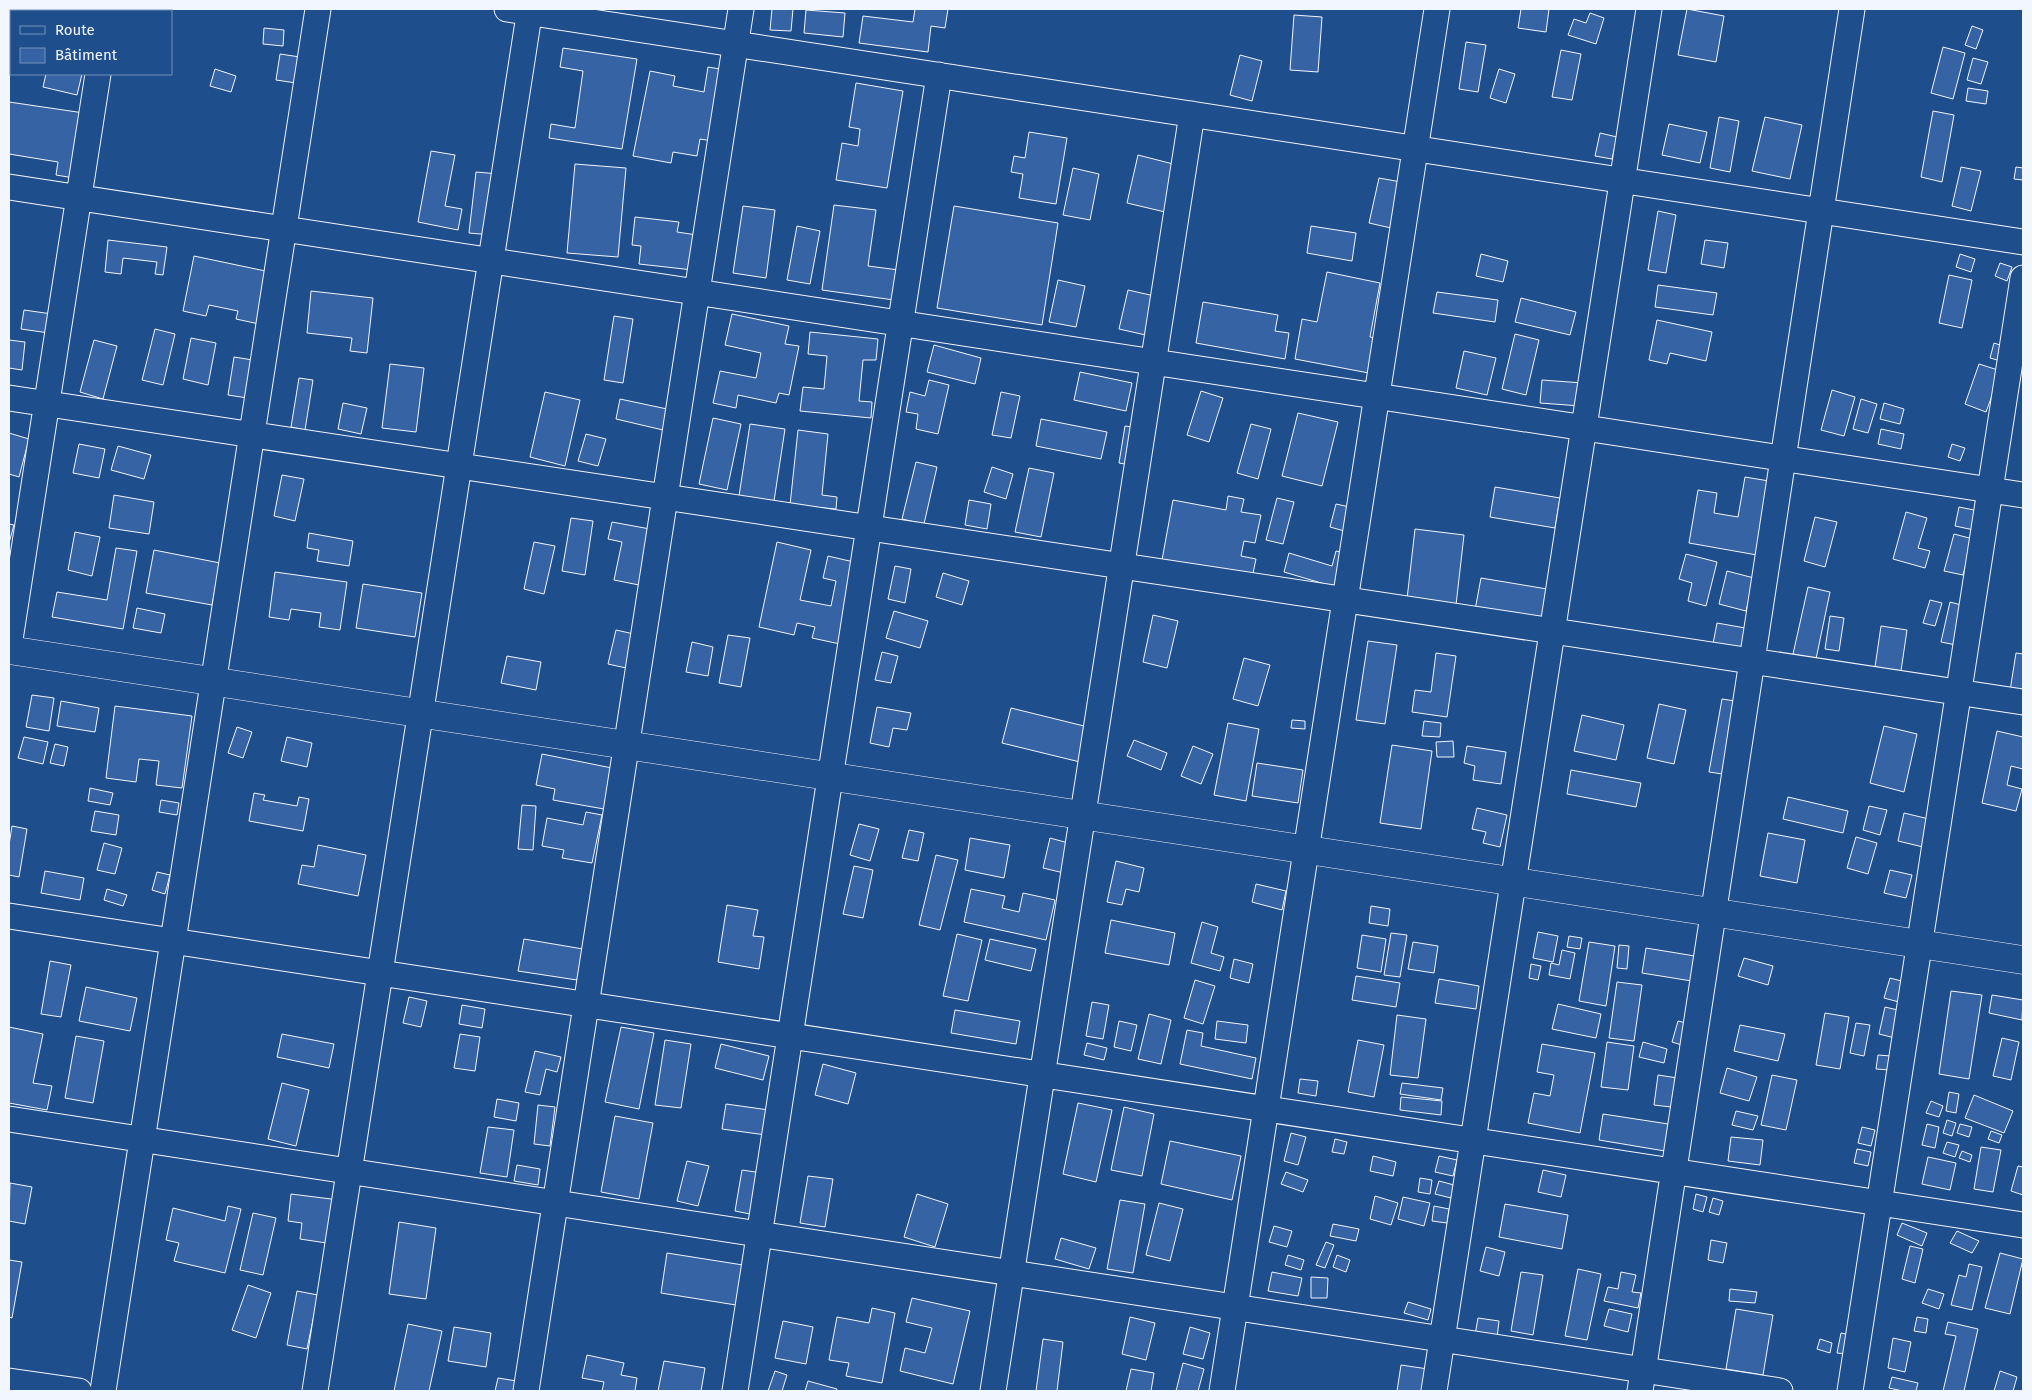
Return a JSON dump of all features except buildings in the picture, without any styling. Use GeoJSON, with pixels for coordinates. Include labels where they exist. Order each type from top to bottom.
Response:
{"type":"FeatureCollection","features":[{"type":"Feature","properties":{"kind":"main road"},"geometry":{"type":"LineString","coordinates":[[9,650],[2023,960]]}},
{"type":"Feature","properties":{"kind":"street"},"geometry":{"type":"LineString","coordinates":[[103,1391],[318,9]]}},
{"type":"Feature","properties":{"kind":"street"},"geometry":{"type":"LineString","coordinates":[[526,1391],[741,9]]}},
{"type":"Feature","properties":{"kind":"street"},"geometry":{"type":"LineString","coordinates":[[1222,1391],[1437,9]]}},
{"type":"Feature","properties":{"kind":"street"},"geometry":{"type":"LineString","coordinates":[[1434,1391],[1649,9]]}},
{"type":"Feature","properties":{"kind":"street"},"geometry":{"type":"LineString","coordinates":[[1641,1381],[1852,9]]}},
{"type":"Feature","properties":{"kind":"street"},"geometry":{"type":"LineString","coordinates":[[315,1391],[491,260],[522,10],[2023,242]]}},
{"type":"Feature","properties":{"kind":"street"},"geometry":{"type":"LineString","coordinates":[[9,646],[98,75]]}},
{"type":"Feature","properties":{"kind":"street"},"geometry":{"type":"LineString","coordinates":[[735,1391],[939,75]]}},
{"type":"Feature","properties":{"kind":"street"},"geometry":{"type":"LineString","coordinates":[[993,1391],[1192,114]]}},
{"type":"Feature","properties":{"kind":"street"},"geometry":{"type":"LineString","coordinates":[[9,187],[78,196],[2023,495]]}},
{"type":"Feature","properties":{"kind":"street"},"geometry":{"type":"LineString","coordinates":[[1850,1391],[2023,278]]}},
{"type":"Feature","properties":{"kind":"street"},"geometry":{"type":"LineString","coordinates":[[9,398],[2023,702]]}},
{"type":"Feature","properties":{"kind":"street"},"geometry":{"type":"LineString","coordinates":[[9,916],[2023,1226]]}},
{"type":"Feature","properties":{"kind":"street"},"geometry":{"type":"LineString","coordinates":[[9,1119],[1442,1339],[1641,1381],[1780,1391]]}},
{"type":"Feature","properties":{"kind":"street"},"geometry":{"type":"LineString","coordinates":[[9,1381],[79,1391]]}}]}
